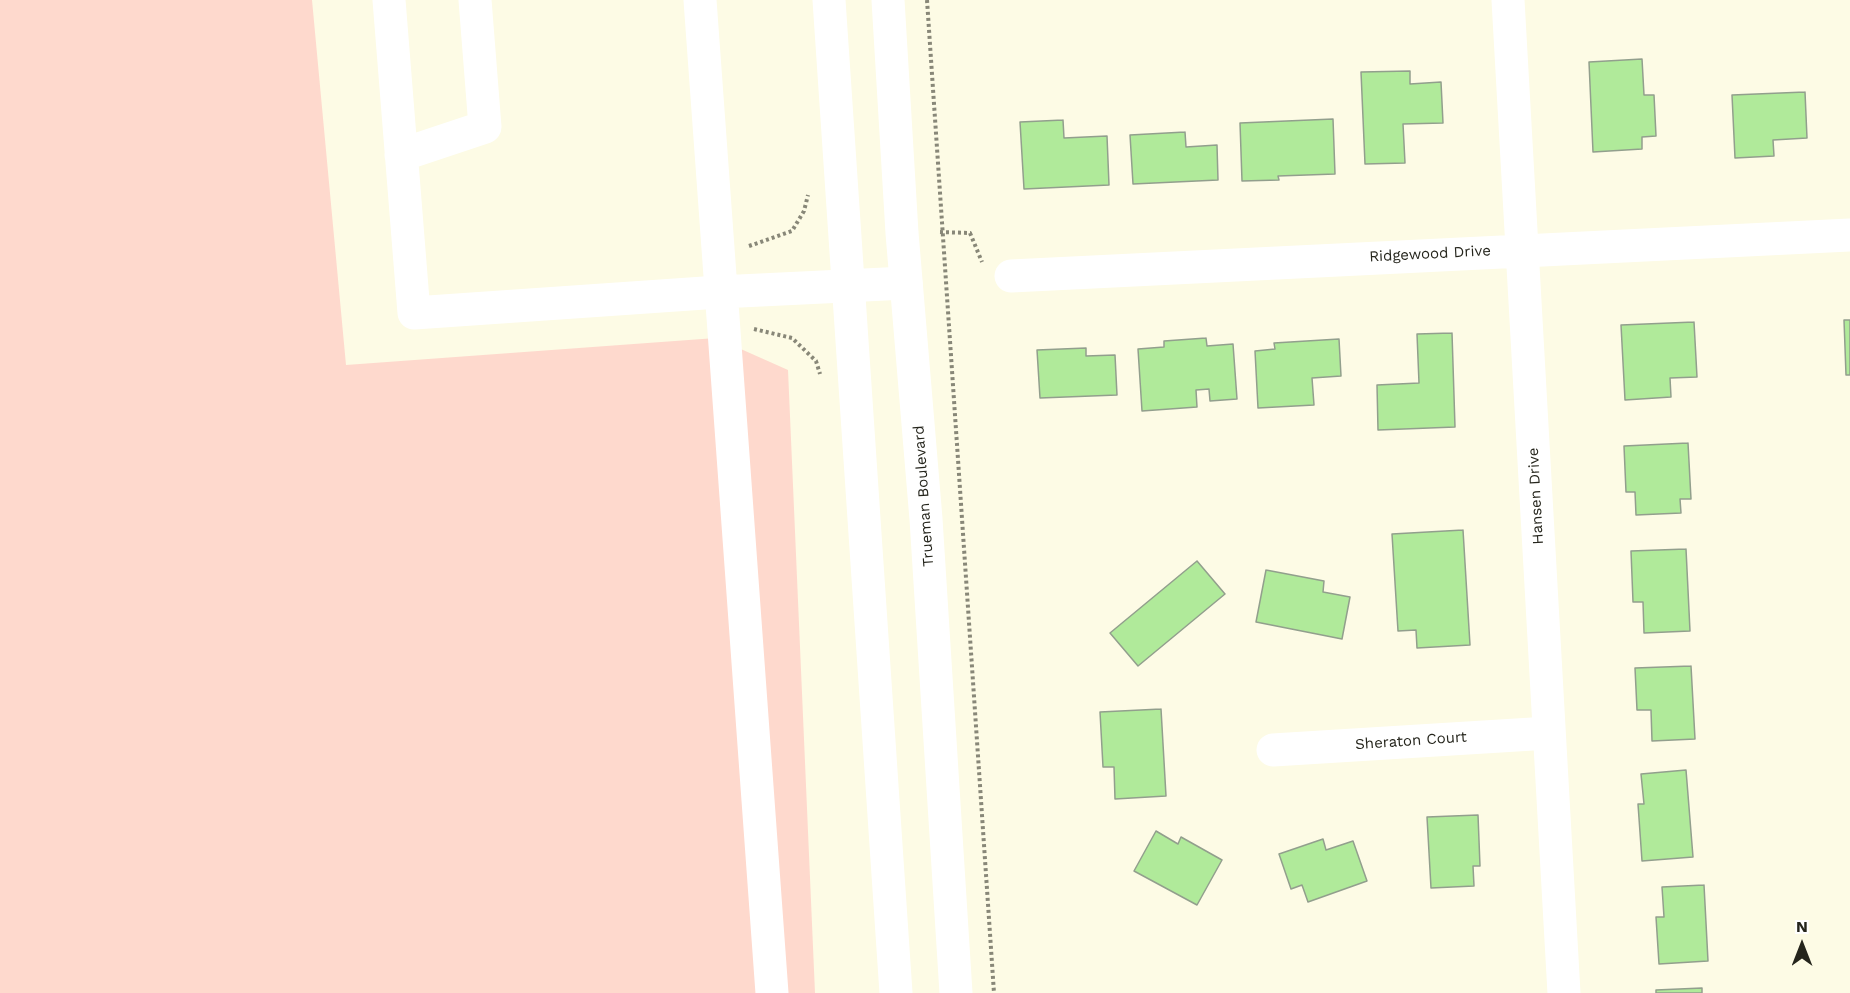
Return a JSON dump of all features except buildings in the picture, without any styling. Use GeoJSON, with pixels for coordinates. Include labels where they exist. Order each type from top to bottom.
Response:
{"type":"FeatureCollection","features":[{"type":"Feature","properties":{"kind":"street"},"geometry":{"type":"LineString","coordinates":[[389,0],[414,314],[719,292],[906,283]]}},
{"type":"Feature","properties":{"kind":"street"},"geometry":{"type":"LineString","coordinates":[[401,155],[485,127],[475,0]]}},
{"type":"Feature","properties":{"kind":"street"},"geometry":{"type":"LineString","coordinates":[[700,0],[719,292],[772,993]]}},
{"type":"Feature","properties":{"kind":"street"},"geometry":{"type":"LineString","coordinates":[[829,0],[896,993]]}},
{"type":"Feature","properties":{"kind":"street","name":"Trueman Boulevard"},"geometry":{"type":"LineString","coordinates":[[888,0],[902,233],[926,519],[956,993]]}},
{"type":"Feature","properties":{"kind":"street","name":"Hansen Drive"},"geometry":{"type":"LineString","coordinates":[[1508,0],[1564,993]]}},
{"type":"Feature","properties":{"kind":"street","name":"Ridgewood Drive"},"geometry":{"type":"LineString","coordinates":[[1011,276],[1850,234]]}},
{"type":"Feature","properties":{"kind":"street","name":"Sheraton Court"},"geometry":{"type":"LineString","coordinates":[[1274,750],[1549,733]]}},
{"type":"Feature","properties":{"kind":"path"},"geometry":{"type":"LineString","coordinates":[[927,0],[994,993]]}},
{"type":"Feature","properties":{"kind":"path"},"geometry":{"type":"LineString","coordinates":[[717,255],[792,231],[804,211],[811,184]]}},
{"type":"Feature","properties":{"kind":"path"},"geometry":{"type":"LineString","coordinates":[[902,233],[970,233],[983,267],[1011,276]]}},
{"type":"Feature","properties":{"kind":"path"},"geometry":{"type":"LineString","coordinates":[[751,328],[792,339],[816,361],[822,379]]}},
{"type":"Feature","properties":{"kind":"shaded area"},"geometry":{"type":"Polygon","coordinates":[[[0,0],[312,0],[346,365],[716,338],[788,370],[815,993],[0,993],[0,0]]]}}]}
